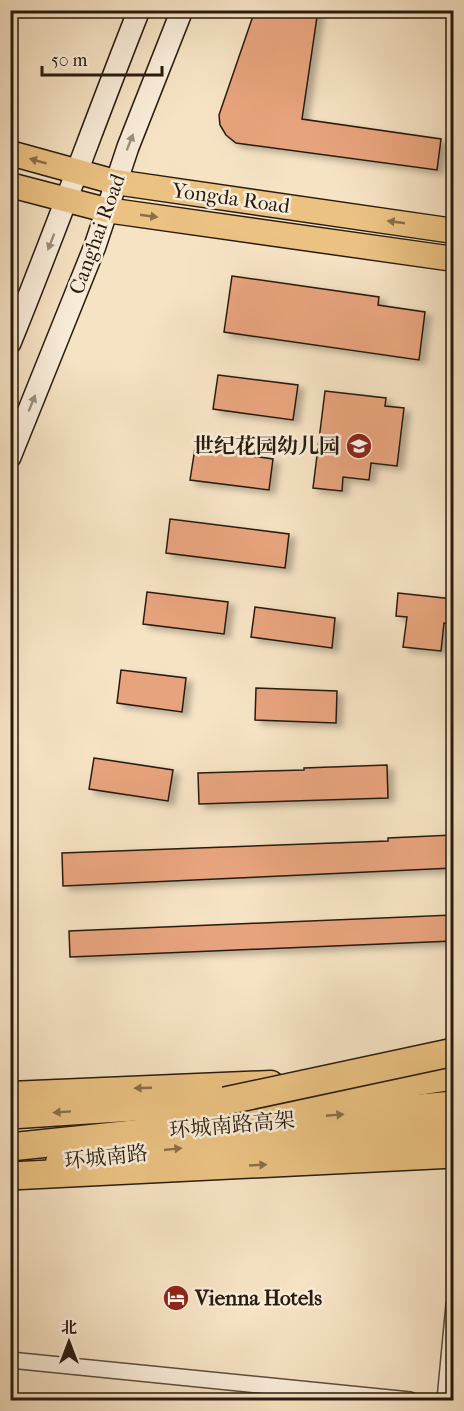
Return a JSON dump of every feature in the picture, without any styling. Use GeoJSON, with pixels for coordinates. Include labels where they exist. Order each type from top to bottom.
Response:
{"type":"FeatureCollection","features":[{"type":"Feature","properties":{"kind":"highway"},"geometry":{"type":"LineString","coordinates":[[223,1093],[453,1052]]}},
{"type":"Feature","properties":{"kind":"highway","name":"环城南路高架"},"geometry":{"type":"LineString","coordinates":[[10,1115],[223,1093],[335,1094],[453,1076]]}},
{"type":"Feature","properties":{"kind":"highway","name":"环城南路高架"},"geometry":{"type":"LineString","coordinates":[[10,1147],[453,1105]]}},
{"type":"Feature","properties":{"kind":"highway"},"geometry":{"type":"LineString","coordinates":[[236,1143],[453,1127]]}},
{"type":"Feature","properties":{"kind":"highway"},"geometry":{"type":"LineString","coordinates":[[10,1176],[453,1154]]}},
{"type":"Feature","properties":{"kind":"main road","name":"Canghai Road"},"geometry":{"type":"LineString","coordinates":[[10,343],[139,10]]}},
{"type":"Feature","properties":{"kind":"main road","name":"Canghai Road"},"geometry":{"type":"LineString","coordinates":[[10,457],[95,246],[115,182],[182,10]]}},
{"type":"Feature","properties":{"kind":"main road","name":"Yongda Road"},"geometry":{"type":"LineString","coordinates":[[10,153],[115,182],[453,231]]}},
{"type":"Feature","properties":{"kind":"main road","name":"Yongda Road"},"geometry":{"type":"LineString","coordinates":[[10,185],[106,210],[453,259]]}},
{"type":"Feature","properties":{"kind":"main road"},"geometry":{"type":"LineString","coordinates":[[10,1094],[223,1093],[453,1068]]}},
{"type":"Feature","properties":{"kind":"main road","name":"环城南路"},"geometry":{"type":"LineString","coordinates":[[10,1167],[236,1143]]}},
{"type":"Feature","properties":{"kind":"street"},"geometry":{"type":"LineString","coordinates":[[445,1401],[453,1305]]}},
{"type":"Feature","properties":{"kind":"street"},"geometry":{"type":"LineString","coordinates":[[10,1360],[410,1401]]}},
{"type":"Feature","properties":{"kind":"building"},"geometry":{"type":"Polygon","coordinates":[[[255,10],[318,10],[302,119],[441,139],[437,170],[236,143],[226,135],[220,125],[219,115],[255,10]]]}},
{"type":"Feature","properties":{"kind":"building"},"geometry":{"type":"Polygon","coordinates":[[[232,276],[379,297],[378,305],[425,312],[419,360],[224,332],[232,276]]]}},
{"type":"Feature","properties":{"kind":"building"},"geometry":{"type":"Polygon","coordinates":[[[218,375],[298,385],[293,420],[213,409],[218,375]]]}},
{"type":"Feature","properties":{"kind":"building"},"geometry":{"type":"Polygon","coordinates":[[[325,391],[386,398],[385,406],[404,408],[397,466],[371,463],[369,480],[343,477],[342,491],[313,488],[325,391]]]}},
{"type":"Feature","properties":{"kind":"building"},"geometry":{"type":"Polygon","coordinates":[[[195,448],[273,459],[269,490],[190,480],[195,448]]]}},
{"type":"Feature","properties":{"kind":"building"},"geometry":{"type":"Polygon","coordinates":[[[170,519],[289,534],[285,568],[166,553],[170,519]]]}},
{"type":"Feature","properties":{"kind":"building"},"geometry":{"type":"Polygon","coordinates":[[[147,592],[228,602],[224,634],[143,624],[147,592]]]}},
{"type":"Feature","properties":{"kind":"building"},"geometry":{"type":"Polygon","coordinates":[[[398,593],[453,599],[453,624],[444,623],[441,651],[403,647],[407,617],[396,616],[398,593]]]}},
{"type":"Feature","properties":{"kind":"building"},"geometry":{"type":"Polygon","coordinates":[[[255,607],[335,618],[332,648],[251,637],[255,607]]]}},
{"type":"Feature","properties":{"kind":"building"},"geometry":{"type":"Polygon","coordinates":[[[121,670],[186,678],[182,712],[117,703],[121,670]]]}},
{"type":"Feature","properties":{"kind":"building"},"geometry":{"type":"Polygon","coordinates":[[[256,688],[337,691],[336,723],[255,720],[256,688]]]}},
{"type":"Feature","properties":{"kind":"building"},"geometry":{"type":"Polygon","coordinates":[[[94,758],[173,770],[168,801],[89,789],[94,758]]]}},
{"type":"Feature","properties":{"kind":"building"},"geometry":{"type":"Polygon","coordinates":[[[387,765],[388,798],[199,804],[198,773],[387,765]]]}},
{"type":"Feature","properties":{"kind":"building"},"geometry":{"type":"Polygon","coordinates":[[[453,835],[453,868],[63,886],[62,853],[388,841],[388,838],[453,835]]]}},
{"type":"Feature","properties":{"kind":"building"},"geometry":{"type":"Polygon","coordinates":[[[453,915],[453,941],[70,957],[69,931],[453,915]]]}},
{"type":"Feature","properties":{"kind":"place","name":"世纪花园幼儿园"},"geometry":{"type":"Point","coordinates":[359,446]}},
{"type":"Feature","properties":{"kind":"place","name":"Vienna Hotels"},"geometry":{"type":"Point","coordinates":[176,1298]}}]}
